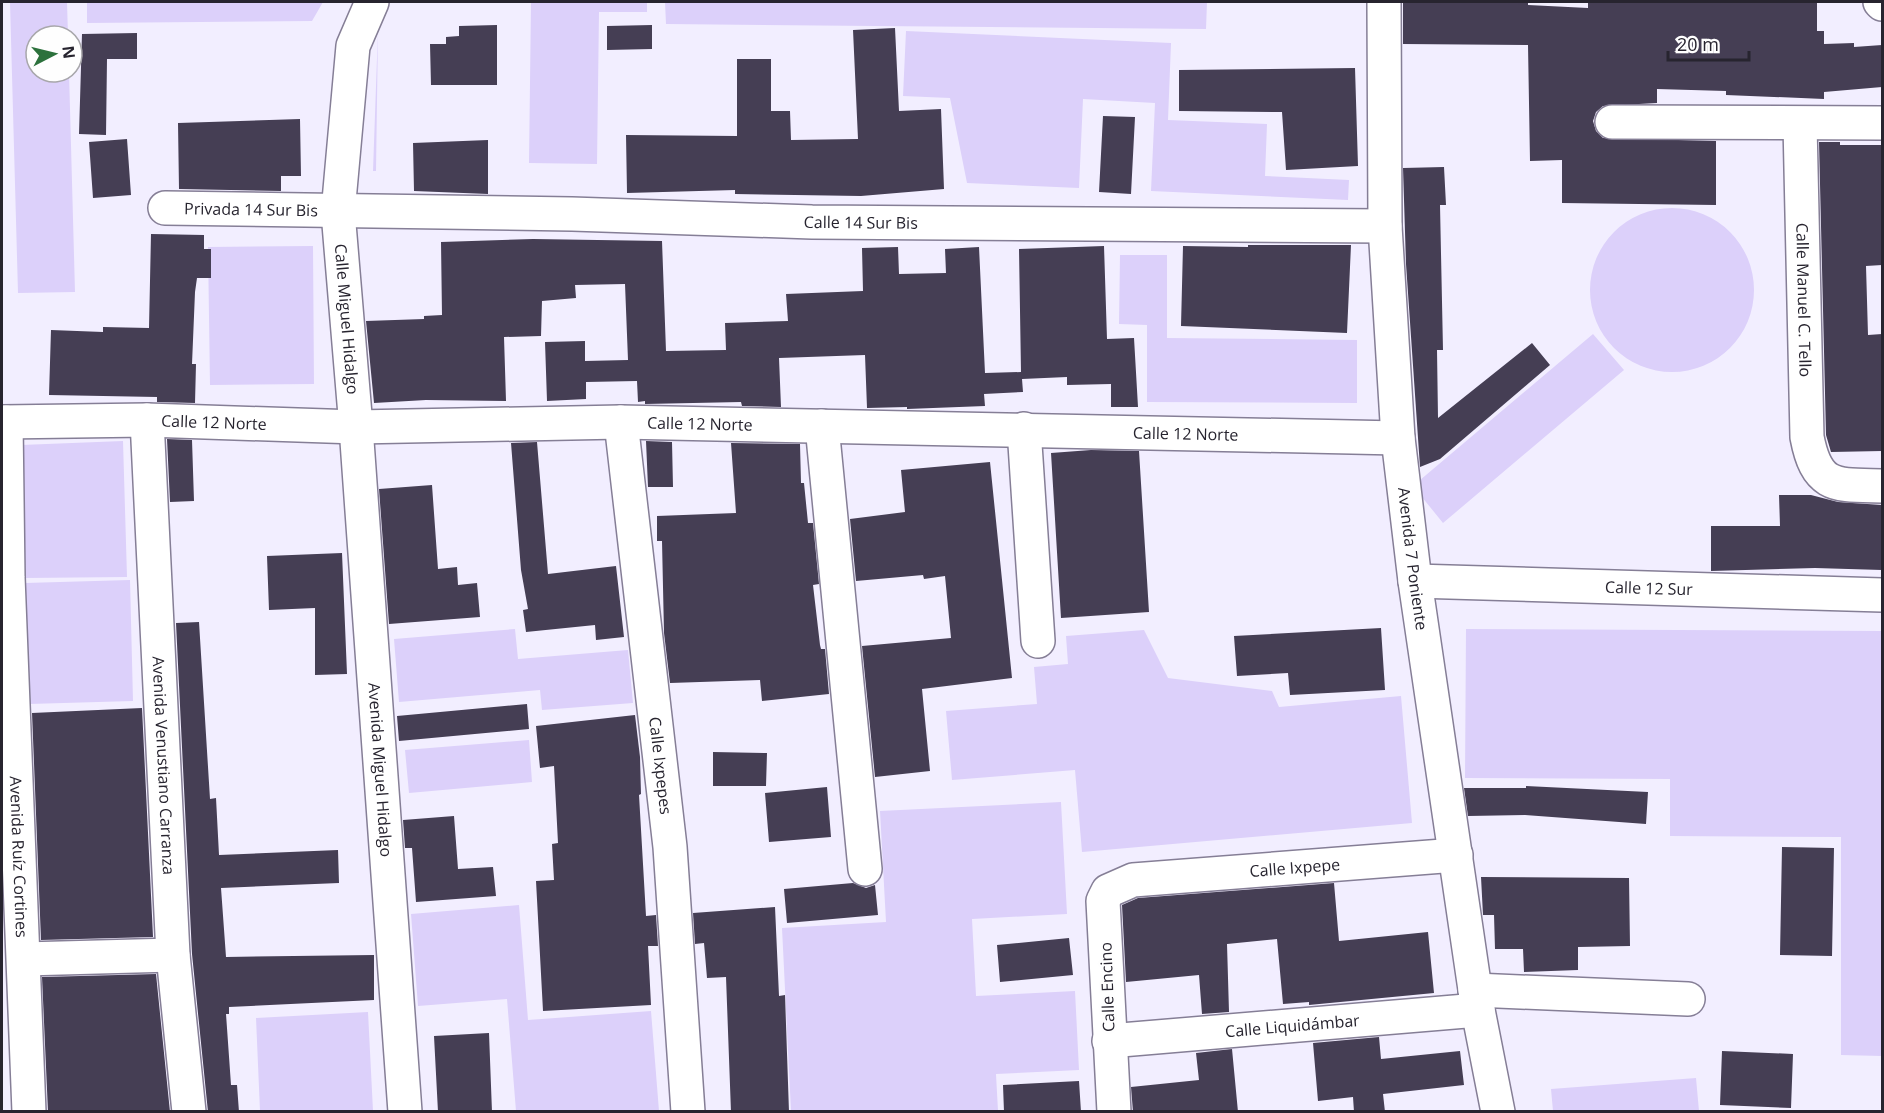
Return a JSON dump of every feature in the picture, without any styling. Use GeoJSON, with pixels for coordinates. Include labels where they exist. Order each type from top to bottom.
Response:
{"type":"FeatureCollection","features":[{"type":"Feature","properties":{"kind":"street","name":"Avenida 7 Poniente"},"geometry":{"type":"LineString","coordinates":[[1384,2],[1385,226],[1398,438],[1415,581],[1476,1000],[1498,1112]]}},
{"type":"Feature","properties":{"kind":"street","name":"Calle Miguel Hidalgo"},"geometry":{"type":"LineString","coordinates":[[356,427],[338,212],[353,46],[368,11]]}},
{"type":"Feature","properties":{"kind":"street"},"geometry":{"type":"LineString","coordinates":[[1612,122],[1882,123]]}},
{"type":"Feature","properties":{"kind":"street","name":"Calle Manuel C. Tello"},"geometry":{"type":"LineString","coordinates":[[1800,124],[1807,437],[1811,460],[1820,474],[1833,483],[1882,486]]}},
{"type":"Feature","properties":{"kind":"street","name":"Privada 14 Sur Bis"},"geometry":{"type":"LineString","coordinates":[[165,208],[338,212]]}},
{"type":"Feature","properties":{"kind":"street","name":"Calle 14 Sur Bis"},"geometry":{"type":"LineString","coordinates":[[338,212],[572,214],[812,222],[1385,226]]}},
{"type":"Feature","properties":{"kind":"street","name":"Calle 12 Norte"},"geometry":{"type":"LineString","coordinates":[[4,422],[147,420],[356,427],[621,422],[1398,438]]}},
{"type":"Feature","properties":{"kind":"street","name":"Avenida Venustiano Carranza"},"geometry":{"type":"LineString","coordinates":[[147,420],[173,955],[189,1112]]}},
{"type":"Feature","properties":{"kind":"street","name":"Avenida Ruíz Cortines"},"geometry":{"type":"LineString","coordinates":[[4,422],[5,578],[24,959],[29,1112]]}},
{"type":"Feature","properties":{"kind":"street","name":"Calle Ixpepes"},"geometry":{"type":"LineString","coordinates":[[621,422],[670,847],[688,1112]]}},
{"type":"Feature","properties":{"kind":"street"},"geometry":{"type":"LineString","coordinates":[[822,426],[865,869]]}},
{"type":"Feature","properties":{"kind":"street","name":"Avenida Miguel Hidalgo"},"geometry":{"type":"LineString","coordinates":[[356,427],[405,1112]]}},
{"type":"Feature","properties":{"kind":"street"},"geometry":{"type":"LineString","coordinates":[[1024,429],[1038,641]]}},
{"type":"Feature","properties":{"kind":"street","name":"Calle 12 Sur"},"geometry":{"type":"LineString","coordinates":[[1415,581],[1882,595]]}},
{"type":"Feature","properties":{"kind":"street","name":"Calle Ixpepe"},"geometry":{"type":"LineString","coordinates":[[1133,880],[1456,855]]}},
{"type":"Feature","properties":{"kind":"street","name":"Calle Encino"},"geometry":{"type":"LineString","coordinates":[[1114,1112],[1103,901],[1108,891],[1133,880]]}},
{"type":"Feature","properties":{"kind":"street"},"geometry":{"type":"LineString","coordinates":[[24,959],[173,955]]}},
{"type":"Feature","properties":{"kind":"street","name":"Calle Liquidámbar"},"geometry":{"type":"LineString","coordinates":[[1109,1041],[1476,1000],[1688,999]]}},
{"type":"Feature","properties":{"kind":"shaded area"},"geometry":{"type":"Polygon","coordinates":[[[10,2],[67,2],[68,24],[24,24],[24,84],[69,84],[75,292],[18,293],[10,2]]]}},
{"type":"Feature","properties":{"kind":"shaded area"},"geometry":{"type":"Polygon","coordinates":[[[87,2],[323,2],[312,21],[87,23],[87,2]]]}},
{"type":"Feature","properties":{"kind":"shaded area"},"geometry":{"type":"Polygon","coordinates":[[[379,2],[390,2],[378,30],[379,2]]]}},
{"type":"Feature","properties":{"kind":"shaded area"},"geometry":{"type":"Polygon","coordinates":[[[531,2],[647,2],[647,12],[599,12],[597,164],[529,163],[531,2]]]}},
{"type":"Feature","properties":{"kind":"shaded area"},"geometry":{"type":"Polygon","coordinates":[[[665,2],[1207,2],[1206,29],[666,24],[665,2]]]}},
{"type":"Feature","properties":{"kind":"shaded area"},"geometry":{"type":"Polygon","coordinates":[[[378,30],[376,171],[373,171],[378,30]]]}},
{"type":"Feature","properties":{"kind":"shaded area"},"geometry":{"type":"Polygon","coordinates":[[[906,31],[1171,43],[1168,120],[1267,124],[1265,176],[1349,180],[1348,200],[1151,191],[1155,103],[1083,99],[1079,188],[967,183],[950,98],[903,96],[906,31]]]}},
{"type":"Feature","properties":{"kind":"shaded area"},"geometry":{"type":"Polygon","coordinates":[[[1672,208],[1688,209],[1703,214],[1730,232],[1748,259],[1753,274],[1753,306],[1748,321],[1730,348],[1703,366],[1688,371],[1672,372],[1656,371],[1641,366],[1614,348],[1596,321],[1591,306],[1590,290],[1591,274],[1596,259],[1614,232],[1641,214],[1656,209],[1672,208]]]}},
{"type":"Feature","properties":{"kind":"shaded area"},"geometry":{"type":"Polygon","coordinates":[[[313,246],[314,384],[210,385],[208,247],[313,246]]]}},
{"type":"Feature","properties":{"kind":"shaded area"},"geometry":{"type":"Polygon","coordinates":[[[1120,255],[1167,255],[1167,338],[1357,340],[1357,403],[1147,402],[1147,325],[1119,324],[1120,255]]]}},
{"type":"Feature","properties":{"kind":"shaded area"},"geometry":{"type":"Polygon","coordinates":[[[1593,334],[1624,370],[1443,523],[1413,486],[1593,334]]]}},
{"type":"Feature","properties":{"kind":"shaded area"},"geometry":{"type":"Polygon","coordinates":[[[123,441],[127,577],[25,578],[21,445],[123,441]]]}},
{"type":"Feature","properties":{"kind":"shaded area"},"geometry":{"type":"Polygon","coordinates":[[[130,580],[133,701],[29,704],[25,583],[130,580]]]}},
{"type":"Feature","properties":{"kind":"shaded area"},"geometry":{"type":"Polygon","coordinates":[[[515,629],[518,659],[628,650],[633,703],[542,710],[540,690],[399,702],[394,639],[515,629]]]}},
{"type":"Feature","properties":{"kind":"shaded area"},"geometry":{"type":"Polygon","coordinates":[[[1466,629],[1882,631],[1882,1056],[1841,1055],[1841,837],[1670,836],[1670,779],[1465,778],[1466,629]]]}},
{"type":"Feature","properties":{"kind":"shaded area"},"geometry":{"type":"Polygon","coordinates":[[[1144,630],[1168,678],[1272,691],[1279,707],[1401,696],[1412,823],[1082,852],[1075,770],[952,780],[946,711],[1037,704],[1034,667],[1068,664],[1066,636],[1144,630]]]}},
{"type":"Feature","properties":{"kind":"shaded area"},"geometry":{"type":"Polygon","coordinates":[[[529,740],[532,782],[409,793],[405,750],[529,740]]]}},
{"type":"Feature","properties":{"kind":"shaded area"},"geometry":{"type":"Polygon","coordinates":[[[1061,802],[1067,914],[972,919],[976,996],[1075,991],[1079,1070],[996,1074],[998,1111],[791,1111],[782,928],[886,922],[880,811],[1061,802]]]}},
{"type":"Feature","properties":{"kind":"shaded area"},"geometry":{"type":"Polygon","coordinates":[[[519,905],[528,1020],[651,1011],[659,1111],[516,1111],[507,999],[418,1006],[411,914],[519,905]]]}},
{"type":"Feature","properties":{"kind":"shaded area"},"geometry":{"type":"Polygon","coordinates":[[[368,1012],[373,1111],[260,1111],[256,1018],[368,1012]]]}},
{"type":"Feature","properties":{"kind":"shaded area"},"geometry":{"type":"Polygon","coordinates":[[[1696,1078],[1699,1111],[1553,1111],[1551,1089],[1696,1078]]]}},
{"type":"Feature","properties":{"kind":"building"},"geometry":{"type":"Polygon","coordinates":[[[1403,2],[1528,2],[1528,5],[1588,8],[1588,2],[1817,2],[1817,31],[1824,31],[1824,44],[1854,43],[1854,47],[1882,45],[1882,87],[1824,92],[1824,99],[1726,95],[1726,91],[1657,89],[1657,103],[1603,106],[1596,112],[1593,121],[1596,131],[1603,138],[1716,141],[1716,205],[1562,203],[1562,160],[1530,161],[1528,45],[1403,44],[1403,2]]]}},
{"type":"Feature","properties":{"kind":"building"},"geometry":{"type":"Polygon","coordinates":[[[497,25],[497,85],[431,85],[430,44],[446,44],[446,37],[459,36],[459,26],[497,25]]]}},
{"type":"Feature","properties":{"kind":"building"},"geometry":{"type":"Polygon","coordinates":[[[652,25],[652,49],[607,50],[607,26],[652,25]]]}},
{"type":"Feature","properties":{"kind":"building"},"geometry":{"type":"Polygon","coordinates":[[[895,28],[899,111],[941,109],[944,189],[861,196],[735,194],[735,190],[627,193],[626,135],[737,136],[737,59],[771,59],[771,111],[790,111],[791,140],[858,139],[853,30],[895,28]]]}},
{"type":"Feature","properties":{"kind":"building"},"geometry":{"type":"Polygon","coordinates":[[[137,33],[137,59],[107,59],[106,135],[79,134],[80,84],[84,84],[84,34],[137,33]]]}},
{"type":"Feature","properties":{"kind":"building"},"geometry":{"type":"Polygon","coordinates":[[[1355,68],[1358,166],[1286,170],[1282,112],[1179,111],[1179,70],[1355,68]]]}},
{"type":"Feature","properties":{"kind":"building"},"geometry":{"type":"Polygon","coordinates":[[[1103,116],[1135,117],[1131,194],[1099,192],[1103,116]]]}},
{"type":"Feature","properties":{"kind":"building"},"geometry":{"type":"Polygon","coordinates":[[[300,119],[301,176],[281,176],[281,191],[179,189],[178,123],[300,119]]]}},
{"type":"Feature","properties":{"kind":"building"},"geometry":{"type":"Polygon","coordinates":[[[127,139],[131,195],[93,198],[89,142],[127,139]]]}},
{"type":"Feature","properties":{"kind":"building"},"geometry":{"type":"Polygon","coordinates":[[[488,140],[488,194],[414,191],[413,143],[488,140]]]}},
{"type":"Feature","properties":{"kind":"building"},"geometry":{"type":"Polygon","coordinates":[[[1819,142],[1840,142],[1840,145],[1882,145],[1882,265],[1866,266],[1868,335],[1882,334],[1882,451],[1831,452],[1826,435],[1819,142]]]}},
{"type":"Feature","properties":{"kind":"building"},"geometry":{"type":"Polygon","coordinates":[[[1444,167],[1446,205],[1440,205],[1443,350],[1437,350],[1438,418],[1532,343],[1550,365],[1440,459],[1420,467],[1406,264],[1403,168],[1444,167]]]}},
{"type":"Feature","properties":{"kind":"building"},"geometry":{"type":"Polygon","coordinates":[[[151,234],[204,235],[204,249],[211,249],[211,278],[197,278],[195,292],[192,364],[196,364],[195,403],[157,402],[157,397],[49,395],[51,330],[103,332],[103,327],[149,328],[151,234]]]}},
{"type":"Feature","properties":{"kind":"building"},"geometry":{"type":"Polygon","coordinates":[[[533,239],[662,241],[666,351],[726,350],[725,323],[788,321],[786,294],[863,291],[862,248],[898,247],[899,274],[946,273],[945,249],[979,247],[985,373],[1021,372],[1019,249],[1104,246],[1107,339],[1134,338],[1138,407],[1111,407],[1111,384],[1067,385],[1067,377],[1022,379],[1023,392],[984,394],[985,406],[867,408],[865,355],[779,358],[781,407],[742,406],[741,402],[645,404],[645,401],[638,402],[637,381],[586,382],[586,399],[547,401],[545,342],[585,341],[585,361],[628,360],[625,284],[575,285],[576,298],[542,301],[541,336],[504,337],[506,401],[426,400],[374,403],[366,321],[424,319],[424,316],[442,315],[441,242],[533,239]]]}},
{"type":"Feature","properties":{"kind":"building"},"geometry":{"type":"Polygon","coordinates":[[[1248,245],[1351,245],[1347,333],[1181,326],[1183,246],[1248,247],[1248,245]]]}},
{"type":"Feature","properties":{"kind":"building"},"geometry":{"type":"Polygon","coordinates":[[[167,439],[192,440],[194,501],[170,502],[167,439]]]}},
{"type":"Feature","properties":{"kind":"building"},"geometry":{"type":"Polygon","coordinates":[[[646,441],[672,442],[673,487],[648,487],[646,441]]]}},
{"type":"Feature","properties":{"kind":"building"},"geometry":{"type":"Polygon","coordinates":[[[537,442],[548,574],[616,566],[624,637],[596,640],[595,625],[526,632],[523,610],[528,609],[521,570],[511,443],[537,442]]]}},
{"type":"Feature","properties":{"kind":"building"},"geometry":{"type":"Polygon","coordinates":[[[731,443],[800,444],[801,483],[804,483],[808,523],[813,523],[819,584],[813,585],[820,645],[821,649],[825,649],[829,694],[762,701],[760,680],[670,683],[664,633],[662,541],[657,541],[657,516],[736,513],[731,443]]]}},
{"type":"Feature","properties":{"kind":"building"},"geometry":{"type":"Polygon","coordinates":[[[1091,450],[1139,451],[1149,612],[1061,618],[1051,453],[1091,450]]]}},
{"type":"Feature","properties":{"kind":"building"},"geometry":{"type":"Polygon","coordinates":[[[990,462],[1012,678],[922,689],[930,771],[875,777],[862,646],[951,638],[945,576],[924,579],[923,575],[856,581],[850,519],[905,512],[901,470],[990,462]]]}},
{"type":"Feature","properties":{"kind":"building"},"geometry":{"type":"Polygon","coordinates":[[[432,485],[438,569],[457,567],[458,585],[477,583],[480,617],[389,624],[379,489],[432,485]]]}},
{"type":"Feature","properties":{"kind":"building"},"geometry":{"type":"Polygon","coordinates":[[[1779,495],[1811,495],[1838,502],[1882,505],[1882,570],[1815,568],[1711,571],[1711,526],[1780,526],[1779,495]]]}},
{"type":"Feature","properties":{"kind":"building"},"geometry":{"type":"Polygon","coordinates":[[[342,553],[347,674],[315,675],[315,608],[269,610],[267,556],[342,553]]]}},
{"type":"Feature","properties":{"kind":"building"},"geometry":{"type":"Polygon","coordinates":[[[199,622],[210,799],[216,798],[219,855],[338,850],[339,883],[221,888],[226,957],[374,955],[374,1000],[229,1007],[229,1014],[226,1014],[231,1085],[237,1085],[239,1112],[208,1112],[192,954],[176,623],[199,622]]]}},
{"type":"Feature","properties":{"kind":"building"},"geometry":{"type":"Polygon","coordinates":[[[1381,628],[1385,690],[1290,695],[1288,673],[1237,676],[1234,636],[1381,628]]]}},
{"type":"Feature","properties":{"kind":"building"},"geometry":{"type":"Polygon","coordinates":[[[527,704],[529,729],[399,741],[397,716],[527,704]]]}},
{"type":"Feature","properties":{"kind":"building"},"geometry":{"type":"Polygon","coordinates":[[[142,708],[153,937],[41,940],[32,713],[142,708]]]}},
{"type":"Feature","properties":{"kind":"building"},"geometry":{"type":"Polygon","coordinates":[[[635,715],[640,757],[641,794],[639,795],[646,916],[656,915],[658,946],[648,946],[651,1005],[543,1011],[536,881],[554,880],[552,844],[558,843],[554,766],[540,768],[536,726],[635,715]]]}},
{"type":"Feature","properties":{"kind":"building"},"geometry":{"type":"Polygon","coordinates":[[[713,752],[767,753],[766,786],[713,786],[713,752]]]}},
{"type":"Feature","properties":{"kind":"building"},"geometry":{"type":"Polygon","coordinates":[[[1526,786],[1648,792],[1646,824],[1525,815],[1468,816],[1464,788],[1526,788],[1526,786]]]}},
{"type":"Feature","properties":{"kind":"building"},"geometry":{"type":"Polygon","coordinates":[[[827,787],[831,837],[769,842],[765,793],[827,787]]]}},
{"type":"Feature","properties":{"kind":"building"},"geometry":{"type":"Polygon","coordinates":[[[454,816],[458,869],[493,867],[496,896],[416,902],[412,848],[405,848],[403,820],[454,816]]]}},
{"type":"Feature","properties":{"kind":"building"},"geometry":{"type":"Polygon","coordinates":[[[1782,847],[1834,848],[1832,956],[1780,955],[1782,847]]]}},
{"type":"Feature","properties":{"kind":"building"},"geometry":{"type":"Polygon","coordinates":[[[1481,877],[1629,878],[1630,946],[1578,947],[1578,970],[1524,972],[1523,949],[1495,949],[1494,915],[1483,915],[1481,877]]]}},
{"type":"Feature","properties":{"kind":"building"},"geometry":{"type":"Polygon","coordinates":[[[853,883],[866,888],[875,885],[878,915],[787,923],[784,889],[853,883]]]}},
{"type":"Feature","properties":{"kind":"building"},"geometry":{"type":"Polygon","coordinates":[[[1334,883],[1339,941],[1428,932],[1434,993],[1309,1005],[1309,1002],[1283,1004],[1277,939],[1227,944],[1229,1012],[1202,1014],[1199,975],[1126,982],[1122,905],[1138,898],[1334,883]]]}},
{"type":"Feature","properties":{"kind":"building"},"geometry":{"type":"Polygon","coordinates":[[[775,907],[779,996],[785,995],[789,1112],[731,1112],[726,977],[707,978],[704,943],[695,944],[693,913],[775,907]]]}},
{"type":"Feature","properties":{"kind":"building"},"geometry":{"type":"Polygon","coordinates":[[[1069,938],[1073,975],[1000,982],[997,945],[1069,938]]]}},
{"type":"Feature","properties":{"kind":"building"},"geometry":{"type":"Polygon","coordinates":[[[156,974],[170,1112],[48,1112],[42,977],[156,974]]]}},
{"type":"Feature","properties":{"kind":"building"},"geometry":{"type":"Polygon","coordinates":[[[489,1033],[492,1112],[438,1112],[434,1036],[489,1033]]]}},
{"type":"Feature","properties":{"kind":"building"},"geometry":{"type":"Polygon","coordinates":[[[1379,1037],[1381,1059],[1460,1051],[1464,1085],[1383,1094],[1385,1112],[1354,1112],[1353,1097],[1318,1101],[1313,1043],[1379,1037]]]}},
{"type":"Feature","properties":{"kind":"building"},"geometry":{"type":"Polygon","coordinates":[[[1232,1049],[1238,1112],[1133,1112],[1131,1087],[1199,1080],[1196,1053],[1232,1049]]]}},
{"type":"Feature","properties":{"kind":"building"},"geometry":{"type":"Polygon","coordinates":[[[1722,1051],[1793,1054],[1791,1108],[1720,1105],[1722,1051]]]}},
{"type":"Feature","properties":{"kind":"building"},"geometry":{"type":"Polygon","coordinates":[[[1079,1081],[1081,1112],[1004,1112],[1003,1085],[1079,1081]]]}}]}
